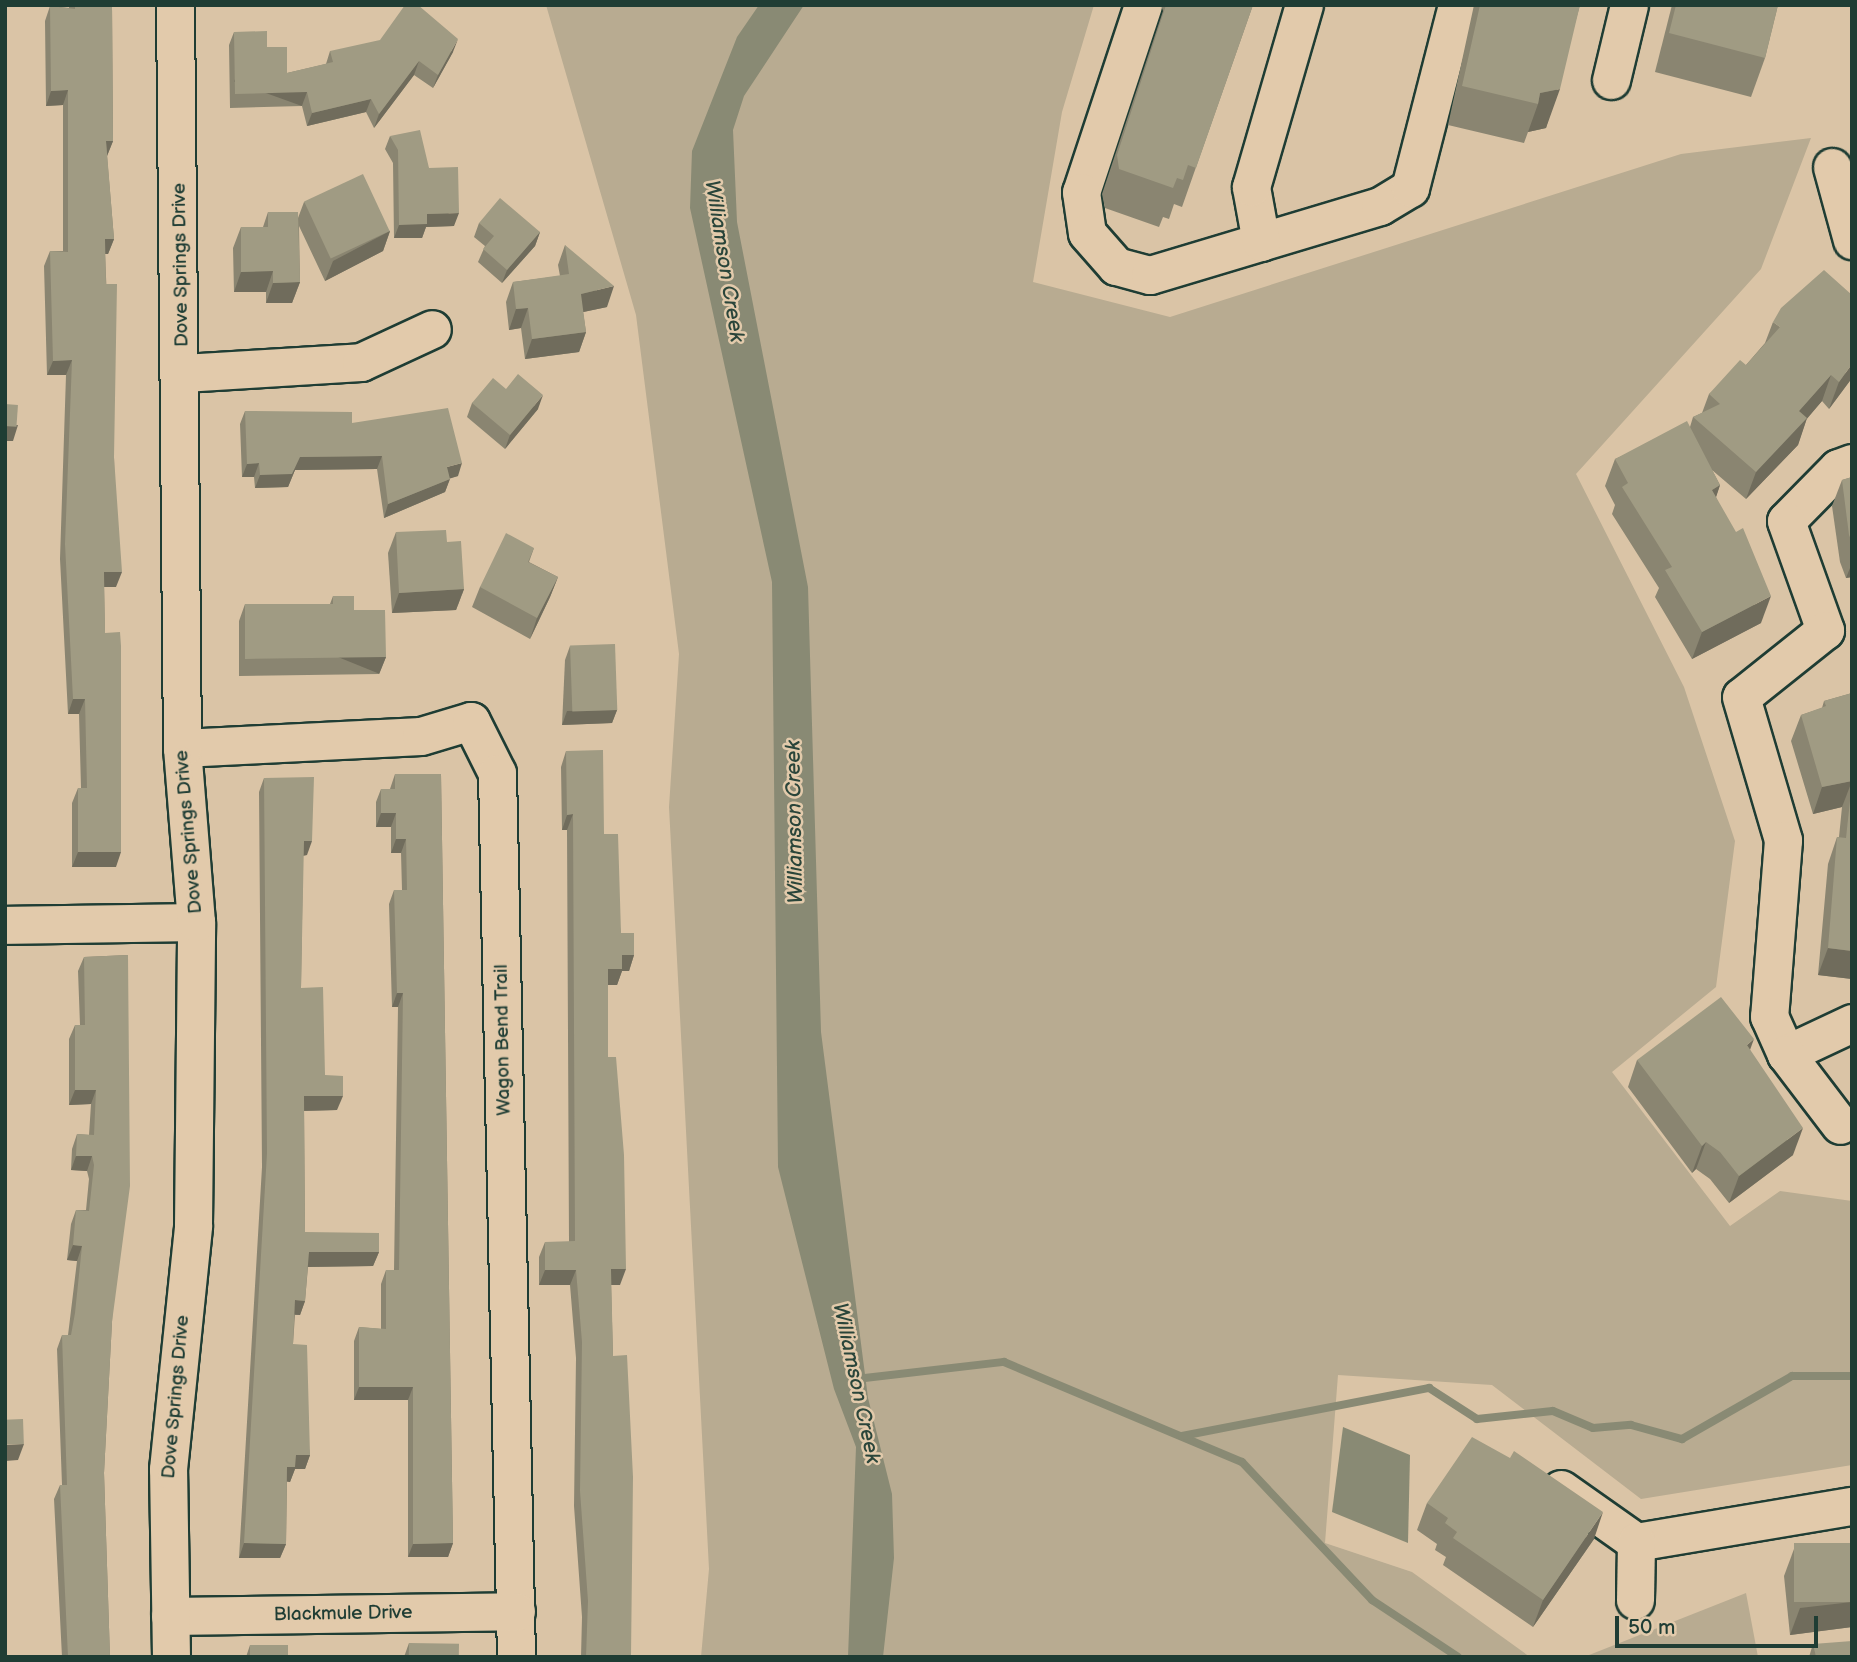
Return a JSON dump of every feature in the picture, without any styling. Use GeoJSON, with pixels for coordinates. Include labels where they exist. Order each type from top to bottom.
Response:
{"type":"FeatureCollection","features":[{"type":"Feature","properties":{"kind":"street","name":"Dove Springs Drive"},"geometry":{"type":"LineString","coordinates":[[171,1657],[168,1469],[193,1224],[196,922],[182,748],[183,373],[176,5]]}},
{"type":"Feature","properties":{"kind":"street"},"geometry":{"type":"LineString","coordinates":[[1143,5],[1081,192],[1087,233],[1116,266],[1150,275],[1380,206],[1410,188],[1457,5]]}},
{"type":"Feature","properties":{"kind":"street"},"geometry":{"type":"LineString","coordinates":[[1261,242],[1251,187],[1304,5]]}},
{"type":"Feature","properties":{"kind":"street"},"geometry":{"type":"LineString","coordinates":[[1611,80],[1629,5]]}},
{"type":"Feature","properties":{"kind":"street"},"geometry":{"type":"LineString","coordinates":[[1832,167],[1852,240]]}},
{"type":"Feature","properties":{"kind":"street"},"geometry":{"type":"LineString","coordinates":[[183,373],[361,362],[432,329]]}},
{"type":"Feature","properties":{"kind":"street"},"geometry":{"type":"LineString","coordinates":[[1840,1125],[1786,1054],[1769,1016],[1783,840],[1741,696],[1825,630],[1786,521],[1839,468],[1852,463]]}},
{"type":"Feature","properties":{"kind":"street","name":"Wagon Bend Trail"},"geometry":{"type":"LineString","coordinates":[[182,748],[421,736],[471,720],[497,773],[516,1657]]}},
{"type":"Feature","properties":{"kind":"street"},"geometry":{"type":"LineString","coordinates":[[5,925],[196,922]]}},
{"type":"Feature","properties":{"kind":"street"},"geometry":{"type":"LineString","coordinates":[[1786,1054],[1852,1023]]}},
{"type":"Feature","properties":{"kind":"street"},"geometry":{"type":"LineString","coordinates":[[1546,1479],[1636,1542],[1852,1506]]}},
{"type":"Feature","properties":{"kind":"street"},"geometry":{"type":"LineString","coordinates":[[1635,1600],[1636,1542]]}},
{"type":"Feature","properties":{"kind":"street","name":"Blackmule Drive"},"geometry":{"type":"LineString","coordinates":[[170,1616],[516,1611]]}},
{"type":"Feature","properties":{"kind":"shaded area"},"geometry":{"type":"Polygon","coordinates":[[[546,5],[1094,5],[1062,112],[1033,282],[1170,317],[1681,154],[1811,138],[1761,269],[1576,474],[1684,687],[1735,841],[1716,987],[1612,1072],[1730,1226],[1780,1191],[1852,1201],[1852,1465],[1641,1499],[1492,1385],[1338,1375],[1325,1543],[1412,1572],[1530,1657],[701,1657],[709,1569],[669,807],[679,654],[636,315],[546,5]]]}},
{"type":"Feature","properties":{"kind":"shaded area"},"geometry":{"type":"Polygon","coordinates":[[[1746,1593],[1758,1657],[1584,1657],[1746,1593]]]}},
{"type":"Feature","properties":{"kind":"water","name":"Williamson Creek"},"geometry":{"type":"Polygon","coordinates":[[[759,5],[804,5],[744,96],[733,130],[737,222],[808,587],[821,1032],[868,1398],[892,1494],[894,1558],[883,1657],[848,1657],[856,1447],[834,1389],[778,1167],[772,582],[690,208],[692,151],[737,37],[759,5]]]}},
{"type":"Feature","properties":{"kind":"water"},"geometry":{"type":"Polygon","coordinates":[[[1343,1427],[1410,1455],[1408,1543],[1332,1512],[1343,1427]]]}},
{"type":"Feature","properties":{"kind":"building"},"geometry":{"type":"Polygon","coordinates":[[[75,5],[112,5],[113,141],[106,141],[114,239],[105,239],[106,284],[117,284],[114,457],[122,572],[104,572],[105,633],[120,632],[121,646],[121,852],[78,852],[78,788],[87,788],[85,699],[73,699],[65,544],[72,360],[53,361],[50,251],[68,252],[68,90],[51,91],[50,6],[75,9],[75,5]]]}},
{"type":"Feature","properties":{"kind":"building"},"geometry":{"type":"Polygon","coordinates":[[[405,5],[418,5],[458,39],[438,75],[419,61],[379,114],[371,99],[312,113],[307,92],[235,94],[234,32],[267,31],[267,47],[287,47],[287,73],[333,62],[330,51],[380,40],[405,5]]]}},
{"type":"Feature","properties":{"kind":"building"},"geometry":{"type":"Polygon","coordinates":[[[1166,5],[1253,5],[1196,168],[1188,165],[1183,180],[1177,178],[1173,188],[1119,169],[1117,155],[1166,5]]]}},
{"type":"Feature","properties":{"kind":"building"},"geometry":{"type":"Polygon","coordinates":[[[1480,5],[1580,5],[1560,89],[1540,93],[1538,104],[1462,86],[1480,5]]]}},
{"type":"Feature","properties":{"kind":"building"},"geometry":{"type":"Polygon","coordinates":[[[1676,5],[1778,5],[1765,58],[1669,33],[1676,5]]]}},
{"type":"Feature","properties":{"kind":"building"},"geometry":{"type":"Polygon","coordinates":[[[420,130],[429,168],[458,167],[459,213],[427,214],[427,224],[399,225],[398,150],[390,136],[420,130]]]}},
{"type":"Feature","properties":{"kind":"building"},"geometry":{"type":"Polygon","coordinates":[[[363,174],[390,231],[331,259],[304,201],[363,174]]]}},
{"type":"Feature","properties":{"kind":"building"},"geometry":{"type":"Polygon","coordinates":[[[500,198],[540,232],[507,270],[483,249],[494,236],[479,223],[500,198]]]}},
{"type":"Feature","properties":{"kind":"building"},"geometry":{"type":"Polygon","coordinates":[[[268,212],[298,212],[300,282],[273,283],[273,271],[241,272],[241,227],[268,227],[268,212]]]}},
{"type":"Feature","properties":{"kind":"building"},"geometry":{"type":"Polygon","coordinates":[[[565,245],[614,286],[581,294],[586,332],[532,339],[528,308],[516,309],[513,282],[569,274],[565,245]]]}},
{"type":"Feature","properties":{"kind":"building"},"geometry":{"type":"Polygon","coordinates":[[[1824,270],[1852,295],[1852,364],[1839,382],[1831,375],[1799,411],[1807,418],[1756,472],[1693,417],[1720,404],[1709,394],[1740,360],[1746,365],[1780,327],[1773,322],[1781,308],[1824,270]]]}},
{"type":"Feature","properties":{"kind":"building"},"geometry":{"type":"Polygon","coordinates":[[[518,374],[543,395],[510,435],[472,403],[493,378],[506,389],[518,374]]]}},
{"type":"Feature","properties":{"kind":"building"},"geometry":{"type":"Polygon","coordinates":[[[5,404],[18,405],[16,427],[5,426],[5,404]]]}},
{"type":"Feature","properties":{"kind":"building"},"geometry":{"type":"Polygon","coordinates":[[[448,408],[462,463],[447,467],[450,479],[388,504],[382,456],[300,457],[292,474],[260,475],[259,463],[247,464],[245,411],[352,412],[352,423],[448,408]]]}},
{"type":"Feature","properties":{"kind":"building"},"geometry":{"type":"Polygon","coordinates":[[[1687,421],[1720,485],[1712,490],[1736,532],[1743,528],[1771,596],[1702,632],[1665,570],[1672,567],[1622,487],[1628,483],[1615,459],[1687,421]]]}},
{"type":"Feature","properties":{"kind":"building"},"geometry":{"type":"Polygon","coordinates":[[[1852,477],[1852,542],[1842,480],[1852,477]]]}},
{"type":"Feature","properties":{"kind":"building"},"geometry":{"type":"Polygon","coordinates":[[[446,530],[447,542],[461,541],[464,589],[399,593],[396,532],[446,530]]]}},
{"type":"Feature","properties":{"kind":"building"},"geometry":{"type":"Polygon","coordinates":[[[506,533],[534,548],[528,562],[558,577],[537,618],[480,587],[506,533]]]}},
{"type":"Feature","properties":{"kind":"building"},"geometry":{"type":"Polygon","coordinates":[[[333,596],[354,596],[354,610],[385,610],[386,657],[245,659],[245,604],[333,604],[333,596]]]}},
{"type":"Feature","properties":{"kind":"building"},"geometry":{"type":"Polygon","coordinates":[[[615,644],[617,710],[572,712],[570,646],[615,644]]]}},
{"type":"Feature","properties":{"kind":"building"},"geometry":{"type":"Polygon","coordinates":[[[7,685],[6,759],[5,759],[7,685]]]}},
{"type":"Feature","properties":{"kind":"building"},"geometry":{"type":"Polygon","coordinates":[[[1852,693],[1852,781],[1822,787],[1801,715],[1826,706],[1824,701],[1852,693]]]}},
{"type":"Feature","properties":{"kind":"building"},"geometry":{"type":"Polygon","coordinates":[[[603,750],[604,834],[618,834],[621,933],[634,933],[634,955],[622,955],[622,969],[608,969],[608,1057],[616,1057],[624,1155],[626,1269],[611,1269],[613,1356],[627,1355],[633,1477],[631,1657],[586,1657],[588,1601],[580,1491],[582,1342],[576,1270],[545,1270],[545,1242],[575,1241],[573,814],[567,815],[566,751],[603,750]]]}},
{"type":"Feature","properties":{"kind":"building"},"geometry":{"type":"Polygon","coordinates":[[[395,774],[441,774],[453,1543],[413,1544],[413,1387],[359,1387],[359,1327],[386,1329],[386,1270],[399,1270],[403,993],[397,993],[394,890],[407,890],[406,839],[396,839],[396,813],[381,813],[381,789],[395,789],[395,774]]]}},
{"type":"Feature","properties":{"kind":"building"},"geometry":{"type":"Polygon","coordinates":[[[314,777],[312,841],[304,841],[301,988],[323,987],[325,1075],[343,1076],[343,1096],[304,1096],[305,1232],[379,1233],[379,1252],[309,1252],[305,1301],[295,1300],[293,1344],[307,1345],[310,1455],[296,1455],[295,1467],[287,1467],[286,1544],[244,1543],[267,1153],[264,778],[314,777]]]}},
{"type":"Feature","properties":{"kind":"building"},"geometry":{"type":"Polygon","coordinates":[[[1852,782],[1852,951],[1828,948],[1837,837],[1846,838],[1852,782]]]}},
{"type":"Feature","properties":{"kind":"building"},"geometry":{"type":"Polygon","coordinates":[[[128,955],[130,1186],[112,1322],[104,1473],[110,1657],[68,1657],[60,1485],[67,1485],[62,1335],[71,1335],[75,1313],[82,1246],[73,1245],[76,1210],[89,1211],[94,1165],[92,1156],[76,1156],[77,1134],[94,1135],[96,1090],[75,1090],[75,1025],[85,1025],[84,957],[128,955]]]}},
{"type":"Feature","properties":{"kind":"building"},"geometry":{"type":"Polygon","coordinates":[[[1721,997],[1754,1039],[1747,1045],[1803,1128],[1739,1176],[1720,1152],[1706,1142],[1702,1146],[1637,1060],[1721,997]]]}},
{"type":"Feature","properties":{"kind":"building"},"geometry":{"type":"Polygon","coordinates":[[[23,1419],[24,1444],[6,1445],[5,1420],[23,1419]]]}},
{"type":"Feature","properties":{"kind":"building"},"geometry":{"type":"Polygon","coordinates":[[[1472,1437],[1510,1458],[1514,1451],[1603,1512],[1543,1600],[1453,1538],[1457,1532],[1445,1523],[1448,1518],[1427,1503],[1472,1437]]]}},
{"type":"Feature","properties":{"kind":"building"},"geometry":{"type":"Polygon","coordinates":[[[1794,1543],[1852,1543],[1852,1602],[1794,1602],[1794,1543]]]}},
{"type":"Feature","properties":{"kind":"building"},"geometry":{"type":"Polygon","coordinates":[[[1852,1641],[1852,1657],[1816,1657],[1813,1644],[1852,1641]]]}},
{"type":"Feature","properties":{"kind":"building"},"geometry":{"type":"Polygon","coordinates":[[[409,1643],[459,1644],[459,1657],[409,1657],[409,1643]]]}},
{"type":"Feature","properties":{"kind":"building"},"geometry":{"type":"Polygon","coordinates":[[[250,1645],[288,1645],[288,1657],[250,1657],[250,1645]]]}},
{"type":"Feature","properties":{"kind":"waterway","name":"Williamson Creek"},"geometry":{"type":"LineString","coordinates":[[856,1379],[1004,1362],[1242,1462],[1372,1600],[1458,1657]]}},
{"type":"Feature","properties":{"kind":"waterway"},"geometry":{"type":"LineString","coordinates":[[1182,1436],[1429,1388],[1477,1419],[1553,1411],[1593,1428],[1631,1425],[1682,1439],[1792,1376],[1852,1376]]}}]}
